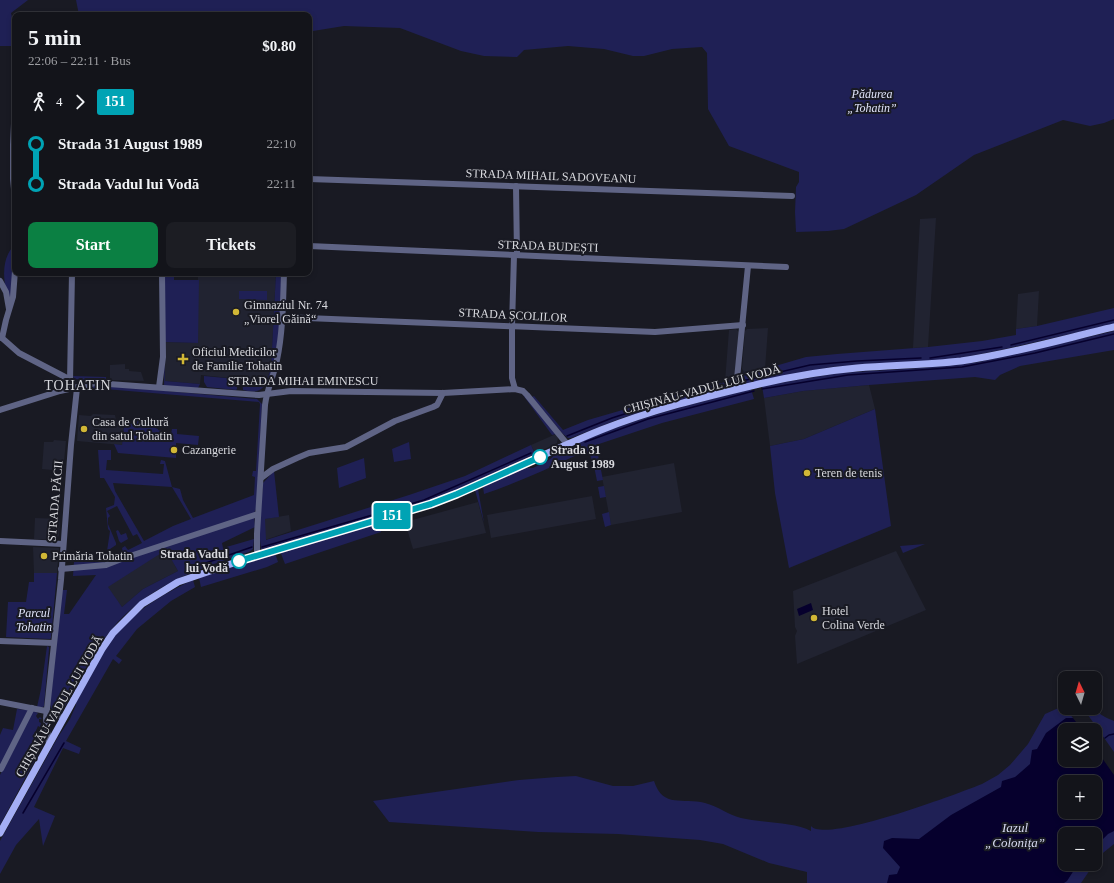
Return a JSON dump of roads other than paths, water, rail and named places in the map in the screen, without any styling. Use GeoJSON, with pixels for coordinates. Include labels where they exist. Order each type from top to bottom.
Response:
{"type":"FeatureCollection","features":[{"type":"Feature","properties":{"kind":"main road","name":"CHIȘINĂU-VADUL LUI VODĂ"},"geometry":{"type":"LineString","coordinates":[[0,834],[102,649],[113,633],[142,604],[178,582],[257,555],[431,504],[462,492],[603,429],[639,416],[736,389],[800,375],[829,371],[937,363],[985,357],[1114,327]]}},
{"type":"Feature","properties":{"kind":"street","name":"STRADA MIHAIL SADOVEANU"},"geometry":{"type":"LineString","coordinates":[[312,179],[792,196]]}},
{"type":"Feature","properties":{"kind":"street"},"geometry":{"type":"LineString","coordinates":[[516,186],[512,378],[515,389],[523,391],[527,395],[567,444]]}},
{"type":"Feature","properties":{"kind":"street","name":"STRADA BUDEȘTI"},"geometry":{"type":"LineString","coordinates":[[312,246],[786,267]]}},
{"type":"Feature","properties":{"kind":"street"},"geometry":{"type":"LineString","coordinates":[[736,389],[748,266]]}},
{"type":"Feature","properties":{"kind":"street"},"geometry":{"type":"LineString","coordinates":[[15,276],[13,297],[1,340],[19,353],[70,381],[77,388]]}},
{"type":"Feature","properties":{"kind":"street"},"geometry":{"type":"LineString","coordinates":[[70,381],[72,276]]}},
{"type":"Feature","properties":{"kind":"street"},"geometry":{"type":"LineString","coordinates":[[159,387],[163,356],[162,276]]}},
{"type":"Feature","properties":{"kind":"street"},"geometry":{"type":"LineString","coordinates":[[257,555],[260,478],[266,393],[277,359],[282,317],[284,276]]}},
{"type":"Feature","properties":{"kind":"street"},"geometry":{"type":"LineString","coordinates":[[0,281],[6,292],[9,311]]}},
{"type":"Feature","properties":{"kind":"street","name":"STRADA ȘCOLILOR"},"geometry":{"type":"LineString","coordinates":[[282,317],[655,332],[743,325]]}},
{"type":"Feature","properties":{"kind":"street","name":"STRADA MIHAI EMINESCU"},"geometry":{"type":"LineString","coordinates":[[0,410],[60,391],[100,383],[239,394],[290,392],[443,393],[515,389]]}},
{"type":"Feature","properties":{"kind":"street","name":"STRADA PĂCII"},"geometry":{"type":"LineString","coordinates":[[49,745],[46,726],[46,711],[62,569],[77,388]]}},
{"type":"Feature","properties":{"kind":"street"},"geometry":{"type":"LineString","coordinates":[[260,478],[273,469],[297,458],[317,452],[346,448],[395,421],[434,407],[437,405],[443,393]]}},
{"type":"Feature","properties":{"kind":"street"},"geometry":{"type":"LineString","coordinates":[[62,569],[106,565],[258,514]]}},
{"type":"Feature","properties":{"kind":"street"},"geometry":{"type":"LineString","coordinates":[[0,541],[63,544]]}},
{"type":"Feature","properties":{"kind":"street"},"geometry":{"type":"LineString","coordinates":[[0,641],[54,643]]}},
{"type":"Feature","properties":{"kind":"street"},"geometry":{"type":"LineString","coordinates":[[0,702],[46,711],[64,718]]}},
{"type":"Feature","properties":{"kind":"street"},"geometry":{"type":"LineString","coordinates":[[1,769],[32,708]]}},
{"type":"Feature","properties":{"kind":"water"},"geometry":{"type":"Polygon","coordinates":[[[811,603],[813,610],[799,616],[797,609],[811,603]]]}},
{"type":"Feature","properties":{"kind":"water","name":"Iazul „Colonița”"},"geometry":{"type":"Polygon","coordinates":[[[1066,718],[1073,718],[1077,723],[1059,723],[1066,718]]]}},
{"type":"Feature","properties":{"kind":"water","name":"Iazul „Colonița”"},"geometry":{"type":"Polygon","coordinates":[[[1058,724],[1058,767],[1102,767],[1102,758],[1114,775],[1114,831],[1102,840],[1102,827],[1058,827],[1058,871],[1073,871],[1067,881],[1064,883],[887,883],[889,875],[897,874],[900,867],[883,848],[884,841],[892,838],[919,839],[951,815],[1001,787],[1002,781],[1015,777],[1030,764],[1032,750],[1037,749],[1046,733],[1058,724]]]}},
{"type":"Feature","properties":{"kind":"waterway"},"geometry":{"type":"LineString","coordinates":[[1011,345],[1114,320]]}},
{"type":"Feature","properties":{"kind":"waterway"},"geometry":{"type":"LineString","coordinates":[[762,389],[848,375],[962,367],[1035,353],[1114,334]]}},
{"type":"Feature","properties":{"kind":"waterway"},"geometry":{"type":"LineString","coordinates":[[930,358],[1002,347]]}},
{"type":"Feature","properties":{"kind":"waterway"},"geometry":{"type":"LineString","coordinates":[[742,381],[810,365],[921,358]]}},
{"type":"Feature","properties":{"kind":"waterway"},"geometry":{"type":"LineString","coordinates":[[567,436],[612,418],[665,401],[733,383]]}},
{"type":"Feature","properties":{"kind":"waterway"},"geometry":{"type":"LineString","coordinates":[[585,442],[648,419],[754,391]]}},
{"type":"Feature","properties":{"kind":"waterway"},"geometry":{"type":"LineString","coordinates":[[262,547],[424,500],[531,453]]}},
{"type":"Feature","properties":{"kind":"waterway"},"geometry":{"type":"LineString","coordinates":[[203,564],[252,547]]}},
{"type":"Feature","properties":{"kind":"waterway"},"geometry":{"type":"LineString","coordinates":[[1105,738],[1114,734]]}},
{"type":"Feature","properties":{"kind":"waterway"},"geometry":{"type":"LineString","coordinates":[[23,813],[64,743]]}},
{"type":"Feature","properties":{"kind":"place","name":"Gimnaziul Nr. 74 „Viorel Găină“"},"geometry":{"type":"Point","coordinates":[236,312]}},
{"type":"Feature","properties":{"kind":"place","name":"Oficiul Medicilor de Familie Tohatin"},"geometry":{"type":"Point","coordinates":[183,359]}},
{"type":"Feature","properties":{"kind":"place","name":"Casa de Cultură din satul Tohatin"},"geometry":{"type":"Point","coordinates":[84,429]}},
{"type":"Feature","properties":{"kind":"place","name":"Cazangerie"},"geometry":{"type":"Point","coordinates":[174,450]}},
{"type":"Feature","properties":{"kind":"place","name":"Strada 31 August 1989"},"geometry":{"type":"Point","coordinates":[540,457]}},
{"type":"Feature","properties":{"kind":"place","name":"Teren de tenis"},"geometry":{"type":"Point","coordinates":[807,473]}},
{"type":"Feature","properties":{"kind":"place","name":"Primăria Tohatin"},"geometry":{"type":"Point","coordinates":[44,556]}},
{"type":"Feature","properties":{"kind":"place","name":"Strada Vadul lui Vodă"},"geometry":{"type":"Point","coordinates":[239,561]}},
{"type":"Feature","properties":{"kind":"place","name":"Hotel Colina Verde"},"geometry":{"type":"Point","coordinates":[814,618]}},
{"type":"Feature","properties":{"kind":"district","name":"TOHATIN"},"geometry":{"type":"Point","coordinates":[78,385]}},
{"type":"Feature","properties":{"kind":"park label","name":"Pădurea „Tohatin”"},"geometry":{"type":"Point","coordinates":[872,101]}},
{"type":"Feature","properties":{"kind":"park label","name":"Parcul Tohatin"},"geometry":{"type":"Point","coordinates":[34,620]}}]}
